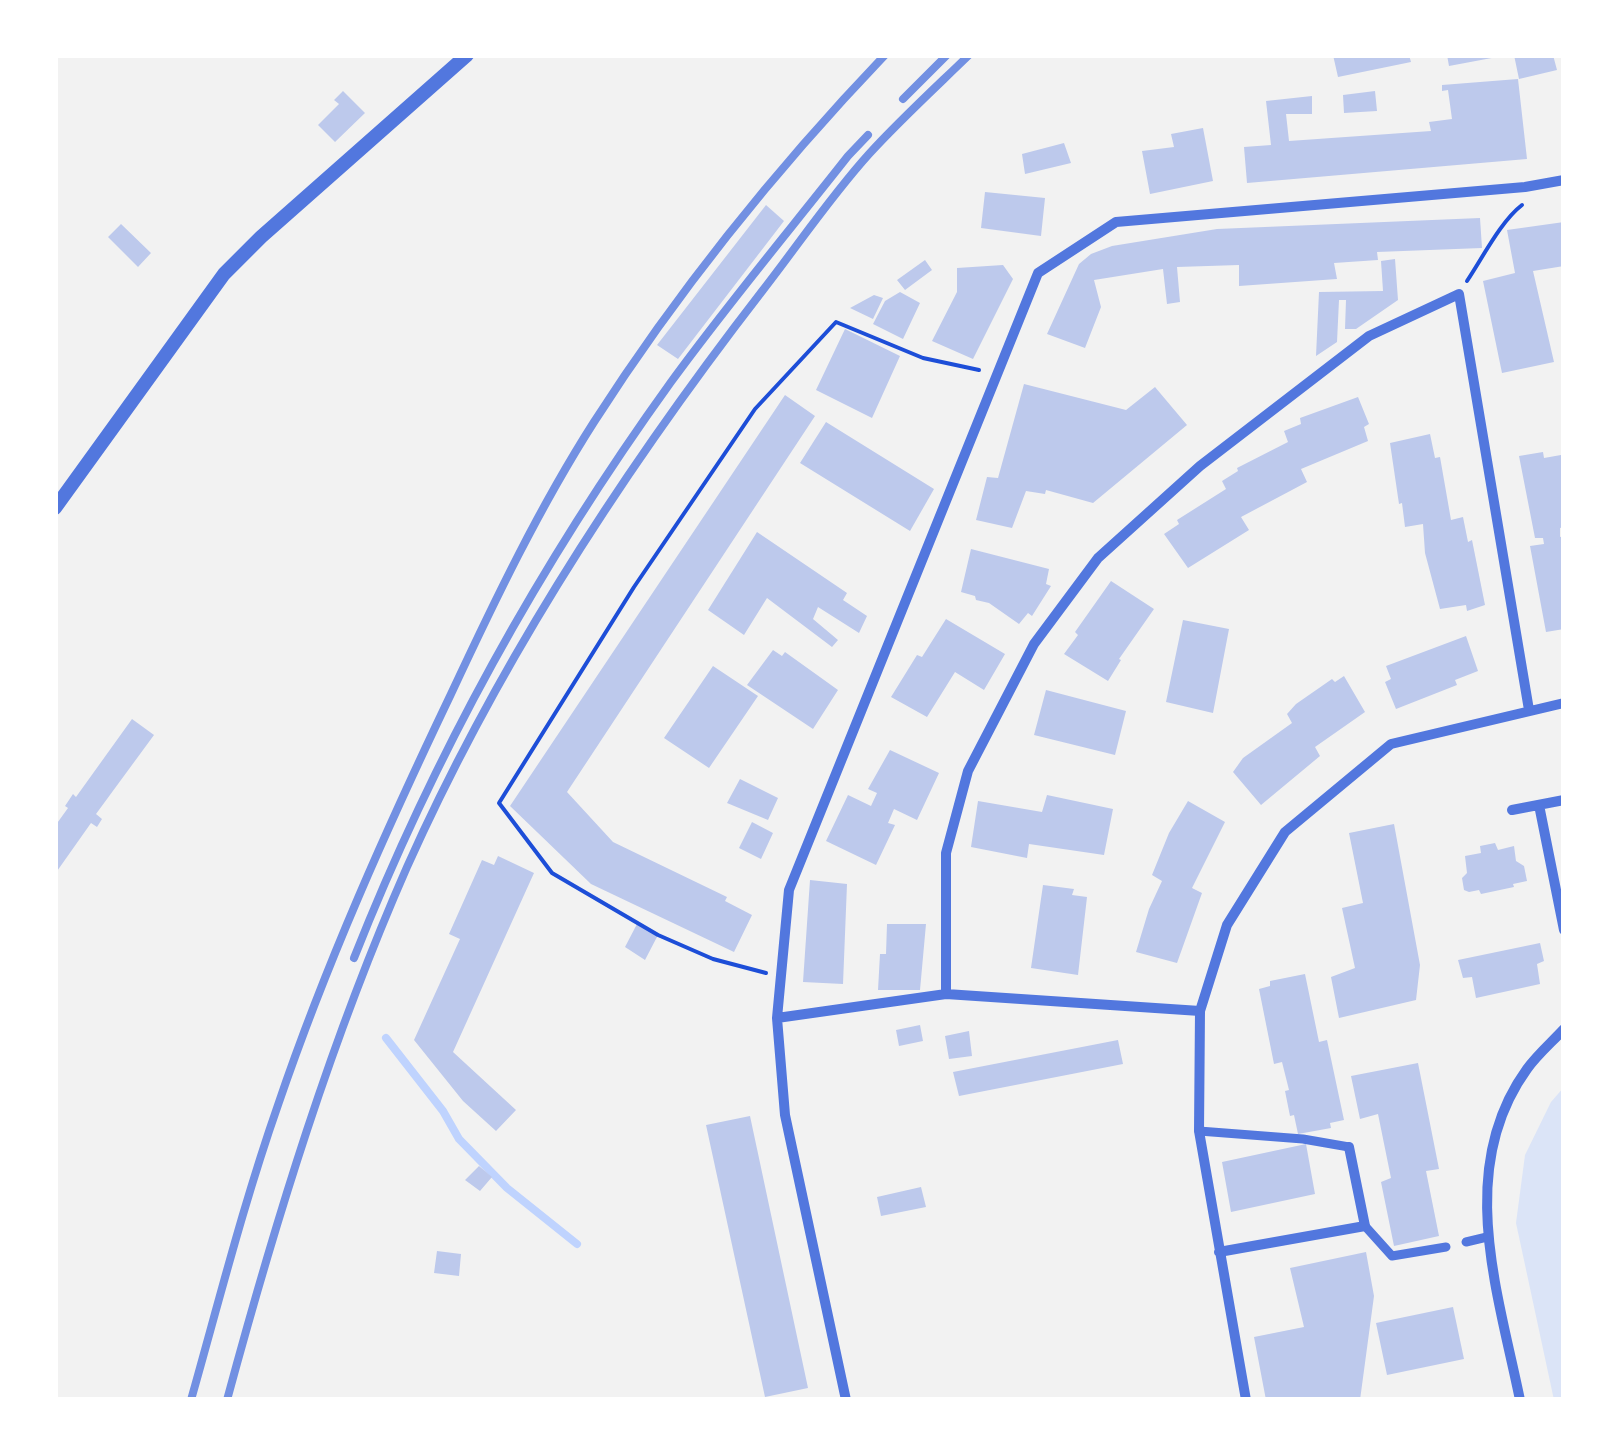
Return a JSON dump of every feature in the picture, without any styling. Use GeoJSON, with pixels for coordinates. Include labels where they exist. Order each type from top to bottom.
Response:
{"type":"FeatureCollection","features":[{"type":"Feature","properties":{"kind":"street"},"geometry":{"type":"LineString","coordinates":[[56,503],[224,274],[467,55]]}},
{"type":"Feature","properties":{"kind":"street"},"geometry":{"type":"LineString","coordinates":[[846,1400],[786,1115],[777,1018],[789,890],[1038,273],[1116,222],[1525,188],[1564,180]]}},
{"type":"Feature","properties":{"kind":"street"},"geometry":{"type":"LineString","coordinates":[[946,994],[946,854],[968,771],[1034,644],[1098,558],[1200,466],[1369,336],[1459,294],[1530,710]]}},
{"type":"Feature","properties":{"kind":"street"},"geometry":{"type":"LineString","coordinates":[[1246,1400],[1199,1132],[1200,1011],[1227,925],[1285,832],[1390,744],[1564,703]]}},
{"type":"Feature","properties":{"kind":"street"},"geometry":{"type":"LineString","coordinates":[[1512,810],[1564,800]]}},
{"type":"Feature","properties":{"kind":"street"},"geometry":{"type":"LineString","coordinates":[[1539,805],[1564,930]]}},
{"type":"Feature","properties":{"kind":"street"},"geometry":{"type":"LineString","coordinates":[[777,1018],[946,994],[1200,1011]]}},
{"type":"Feature","properties":{"kind":"street"},"geometry":{"type":"LineString","coordinates":[[1520,1400],[1488,1238],[1490,1151],[1505,1108],[1527,1069],[1564,1029]]}},
{"type":"Feature","properties":{"kind":"street"},"geometry":{"type":"LineString","coordinates":[[1199,1132],[1303,1139],[1349,1147],[1365,1226],[1392,1256],[1446,1247]]}},
{"type":"Feature","properties":{"kind":"street"},"geometry":{"type":"LineString","coordinates":[[1219,1252],[1365,1226]]}},
{"type":"Feature","properties":{"kind":"street"},"geometry":{"type":"LineString","coordinates":[[1466,1242],[1488,1238]]}},
{"type":"Feature","properties":{"kind":"path"},"geometry":{"type":"LineString","coordinates":[[1459,294],[1500,234],[1504,218],[1526,202],[1525,188]]}},
{"type":"Feature","properties":{"kind":"path"},"geometry":{"type":"LineString","coordinates":[[781,977],[713,959],[658,935],[552,873],[499,803],[634,587],[755,409],[836,322],[923,358],[998,374]]}},
{"type":"Feature","properties":{"kind":"shaded area"},"geometry":{"type":"Polygon","coordinates":[[[1564,1087],[1564,1400],[1554,1400],[1516,1223],[1525,1155],[1551,1102],[1564,1087]]]}},
{"type":"Feature","properties":{"kind":"building"},"geometry":{"type":"Polygon","coordinates":[[[1333,55],[1409,55],[1411,62],[1338,77],[1333,55]]]}},
{"type":"Feature","properties":{"kind":"building"},"geometry":{"type":"Polygon","coordinates":[[[1447,55],[1497,55],[1497,57],[1449,66],[1447,55]]]}},
{"type":"Feature","properties":{"kind":"building"},"geometry":{"type":"Polygon","coordinates":[[[1514,55],[1553,55],[1557,70],[1519,79],[1514,55]]]}},
{"type":"Feature","properties":{"kind":"building"},"geometry":{"type":"Polygon","coordinates":[[[1518,79],[1527,159],[1247,183],[1244,147],[1271,145],[1266,101],[1312,96],[1312,114],[1286,114],[1289,141],[1431,131],[1429,122],[1452,119],[1448,90],[1442,91],[1442,85],[1518,79]]]}},
{"type":"Feature","properties":{"kind":"building"},"geometry":{"type":"Polygon","coordinates":[[[343,91],[365,113],[335,142],[318,125],[339,104],[334,100],[343,91]]]}},
{"type":"Feature","properties":{"kind":"building"},"geometry":{"type":"Polygon","coordinates":[[[1375,91],[1377,111],[1344,113],[1343,95],[1375,91]]]}},
{"type":"Feature","properties":{"kind":"building"},"geometry":{"type":"Polygon","coordinates":[[[1203,128],[1213,181],[1150,194],[1142,151],[1174,147],[1171,134],[1203,128]]]}},
{"type":"Feature","properties":{"kind":"building"},"geometry":{"type":"Polygon","coordinates":[[[1064,143],[1071,163],[1025,174],[1022,154],[1064,143]]]}},
{"type":"Feature","properties":{"kind":"building"},"geometry":{"type":"Polygon","coordinates":[[[985,192],[1045,198],[1041,236],[981,228],[985,192]]]}},
{"type":"Feature","properties":{"kind":"building"},"geometry":{"type":"Polygon","coordinates":[[[766,205],[784,221],[678,359],[657,345],[766,205]]]}},
{"type":"Feature","properties":{"kind":"building"},"geometry":{"type":"Polygon","coordinates":[[[1480,218],[1482,248],[1377,252],[1378,260],[1334,263],[1337,279],[1239,286],[1239,265],[1177,267],[1180,302],[1167,304],[1163,269],[1094,280],[1101,307],[1085,348],[1047,334],[1079,264],[1091,254],[1112,246],[1217,229],[1480,218]]]}},
{"type":"Feature","properties":{"kind":"building"},"geometry":{"type":"Polygon","coordinates":[[[1564,222],[1564,266],[1533,271],[1554,362],[1502,373],[1483,281],[1515,273],[1507,230],[1564,222]]]}},
{"type":"Feature","properties":{"kind":"building"},"geometry":{"type":"Polygon","coordinates":[[[121,224],[151,253],[138,267],[108,237],[121,224]]]}},
{"type":"Feature","properties":{"kind":"building"},"geometry":{"type":"Polygon","coordinates":[[[1395,259],[1398,300],[1356,329],[1345,329],[1346,300],[1339,300],[1337,342],[1316,356],[1319,292],[1383,291],[1381,261],[1395,259]]]}},
{"type":"Feature","properties":{"kind":"building"},"geometry":{"type":"Polygon","coordinates":[[[925,260],[932,270],[905,290],[897,280],[925,260]]]}},
{"type":"Feature","properties":{"kind":"building"},"geometry":{"type":"Polygon","coordinates":[[[1003,265],[1013,279],[973,359],[932,341],[957,292],[957,268],[1003,265]]]}},
{"type":"Feature","properties":{"kind":"building"},"geometry":{"type":"Polygon","coordinates":[[[900,292],[920,303],[903,339],[873,324],[885,301],[900,292]]]}},
{"type":"Feature","properties":{"kind":"building"},"geometry":{"type":"Polygon","coordinates":[[[874,295],[883,298],[873,319],[850,308],[874,295]]]}},
{"type":"Feature","properties":{"kind":"building"},"geometry":{"type":"Polygon","coordinates":[[[845,329],[900,356],[872,418],[816,390],[845,329]]]}},
{"type":"Feature","properties":{"kind":"building"},"geometry":{"type":"Polygon","coordinates":[[[1024,384],[1126,410],[1155,387],[1187,425],[1093,503],[1046,490],[1045,494],[1026,491],[1012,528],[976,520],[987,477],[998,478],[1024,384]]]}},
{"type":"Feature","properties":{"kind":"building"},"geometry":{"type":"Polygon","coordinates":[[[785,395],[815,416],[567,792],[613,842],[727,897],[725,901],[752,915],[734,952],[591,884],[510,806],[785,395]]]}},
{"type":"Feature","properties":{"kind":"building"},"geometry":{"type":"Polygon","coordinates":[[[1358,397],[1369,424],[1364,427],[1368,441],[1301,469],[1307,482],[1241,517],[1249,530],[1188,568],[1164,534],[1179,524],[1177,520],[1226,489],[1222,481],[1237,468],[1288,442],[1284,431],[1301,424],[1300,418],[1358,397]]]}},
{"type":"Feature","properties":{"kind":"building"},"geometry":{"type":"Polygon","coordinates":[[[826,422],[934,489],[910,531],[800,463],[826,422]]]}},
{"type":"Feature","properties":{"kind":"building"},"geometry":{"type":"Polygon","coordinates":[[[1430,434],[1435,458],[1440,457],[1451,520],[1463,517],[1468,542],[1472,540],[1485,605],[1467,611],[1466,605],[1440,609],[1425,553],[1423,524],[1405,527],[1402,503],[1399,504],[1390,443],[1430,434]]]}},
{"type":"Feature","properties":{"kind":"building"},"geometry":{"type":"Polygon","coordinates":[[[1543,452],[1544,458],[1561,455],[1564,470],[1564,527],[1560,528],[1560,537],[1564,536],[1564,629],[1546,632],[1530,546],[1544,544],[1543,538],[1535,538],[1519,456],[1543,452]]]}},
{"type":"Feature","properties":{"kind":"building"},"geometry":{"type":"Polygon","coordinates":[[[757,532],[847,593],[843,600],[867,616],[859,633],[818,607],[813,619],[838,640],[832,647],[767,598],[744,635],[708,610],[757,532]]]}},
{"type":"Feature","properties":{"kind":"building"},"geometry":{"type":"Polygon","coordinates":[[[971,549],[1049,569],[1046,584],[1051,586],[1032,616],[1028,613],[1019,624],[989,603],[961,592],[971,549]]]}},
{"type":"Feature","properties":{"kind":"building"},"geometry":{"type":"Polygon","coordinates":[[[1111,581],[1154,609],[1108,681],[1064,654],[1111,581]]]}},
{"type":"Feature","properties":{"kind":"building"},"geometry":{"type":"Polygon","coordinates":[[[946,619],[1005,654],[984,690],[955,672],[927,717],[891,697],[946,619]]]}},
{"type":"Feature","properties":{"kind":"building"},"geometry":{"type":"Polygon","coordinates":[[[1183,620],[1229,629],[1213,713],[1166,702],[1183,620]]]}},
{"type":"Feature","properties":{"kind":"building"},"geometry":{"type":"Polygon","coordinates":[[[1466,636],[1478,671],[1455,680],[1457,685],[1396,709],[1385,682],[1391,679],[1386,666],[1466,636]]]}},
{"type":"Feature","properties":{"kind":"building"},"geometry":{"type":"Polygon","coordinates":[[[773,650],[782,656],[785,652],[838,690],[813,729],[747,685],[773,650]]]}},
{"type":"Feature","properties":{"kind":"building"},"geometry":{"type":"Polygon","coordinates":[[[713,666],[758,696],[709,768],[664,738],[713,666]]]}},
{"type":"Feature","properties":{"kind":"building"},"geometry":{"type":"Polygon","coordinates":[[[1344,676],[1365,712],[1315,747],[1320,756],[1261,805],[1233,772],[1243,758],[1292,723],[1287,714],[1296,704],[1332,679],[1335,682],[1344,676]]]}},
{"type":"Feature","properties":{"kind":"building"},"geometry":{"type":"Polygon","coordinates":[[[1046,690],[1126,711],[1115,755],[1034,735],[1046,690]]]}},
{"type":"Feature","properties":{"kind":"building"},"geometry":{"type":"Polygon","coordinates":[[[132,719],[154,735],[96,814],[102,819],[97,827],[91,823],[55,874],[55,826],[73,794],[76,797],[132,719]]]}},
{"type":"Feature","properties":{"kind":"building"},"geometry":{"type":"Polygon","coordinates":[[[890,750],[939,773],[917,820],[894,809],[888,823],[895,825],[876,865],[826,841],[848,795],[871,806],[877,793],[868,789],[890,750]]]}},
{"type":"Feature","properties":{"kind":"building"},"geometry":{"type":"Polygon","coordinates":[[[740,779],[778,798],[768,820],[727,803],[740,779]]]}},
{"type":"Feature","properties":{"kind":"building"},"geometry":{"type":"Polygon","coordinates":[[[1047,795],[1113,809],[1104,855],[1029,844],[1027,858],[971,847],[978,801],[1042,812],[1047,795]]]}},
{"type":"Feature","properties":{"kind":"building"},"geometry":{"type":"Polygon","coordinates":[[[1188,801],[1225,822],[1192,888],[1202,893],[1177,963],[1136,952],[1162,881],[1152,875],[1169,833],[1188,801]]]}},
{"type":"Feature","properties":{"kind":"building"},"geometry":{"type":"Polygon","coordinates":[[[752,822],[773,833],[761,859],[739,848],[752,822]]]}},
{"type":"Feature","properties":{"kind":"building"},"geometry":{"type":"Polygon","coordinates":[[[1394,824],[1420,965],[1416,1000],[1339,1018],[1331,977],[1355,968],[1342,908],[1363,903],[1349,833],[1394,824]]]}},
{"type":"Feature","properties":{"kind":"building"},"geometry":{"type":"Polygon","coordinates":[[[1495,843],[1498,850],[1514,846],[1516,861],[1524,866],[1527,881],[1481,894],[1479,890],[1464,890],[1465,856],[1481,853],[1480,846],[1495,843]]]}},
{"type":"Feature","properties":{"kind":"building"},"geometry":{"type":"Polygon","coordinates":[[[498,856],[534,873],[453,1052],[516,1110],[496,1131],[463,1101],[414,1040],[460,939],[449,934],[482,860],[494,865],[498,856]]]}},
{"type":"Feature","properties":{"kind":"building"},"geometry":{"type":"Polygon","coordinates":[[[810,880],[847,884],[843,984],[803,982],[810,880]]]}},
{"type":"Feature","properties":{"kind":"building"},"geometry":{"type":"Polygon","coordinates":[[[1043,885],[1074,889],[1072,895],[1087,897],[1078,975],[1031,968],[1043,885]]]}},
{"type":"Feature","properties":{"kind":"building"},"geometry":{"type":"Polygon","coordinates":[[[637,924],[658,935],[645,960],[625,947],[637,924]]]}},
{"type":"Feature","properties":{"kind":"building"},"geometry":{"type":"Polygon","coordinates":[[[887,924],[926,924],[920,990],[878,990],[880,954],[886,954],[887,924]]]}},
{"type":"Feature","properties":{"kind":"building"},"geometry":{"type":"Polygon","coordinates":[[[1540,943],[1544,961],[1537,964],[1540,984],[1476,998],[1472,977],[1463,978],[1458,960],[1540,943]]]}},
{"type":"Feature","properties":{"kind":"building"},"geometry":{"type":"Polygon","coordinates":[[[1305,974],[1319,1042],[1327,1040],[1344,1120],[1330,1123],[1331,1128],[1298,1134],[1294,1115],[1290,1116],[1282,1062],[1274,1064],[1259,989],[1270,986],[1270,981],[1305,974]]]}},
{"type":"Feature","properties":{"kind":"building"},"geometry":{"type":"Polygon","coordinates":[[[920,1025],[923,1041],[899,1046],[896,1030],[920,1025]]]}},
{"type":"Feature","properties":{"kind":"building"},"geometry":{"type":"Polygon","coordinates":[[[969,1031],[972,1056],[949,1059],[945,1036],[969,1031]]]}},
{"type":"Feature","properties":{"kind":"building"},"geometry":{"type":"Polygon","coordinates":[[[1118,1040],[1123,1064],[959,1096],[953,1072],[1118,1040]]]}},
{"type":"Feature","properties":{"kind":"building"},"geometry":{"type":"Polygon","coordinates":[[[1418,1063],[1439,1169],[1426,1171],[1439,1236],[1394,1246],[1381,1182],[1391,1178],[1378,1114],[1360,1119],[1351,1076],[1418,1063]]]}},
{"type":"Feature","properties":{"kind":"building"},"geometry":{"type":"Polygon","coordinates":[[[750,1116],[808,1388],[765,1397],[706,1125],[750,1116]]]}},
{"type":"Feature","properties":{"kind":"building"},"geometry":{"type":"Polygon","coordinates":[[[1306,1144],[1315,1194],[1231,1212],[1222,1162],[1306,1144]]]}},
{"type":"Feature","properties":{"kind":"building"},"geometry":{"type":"Polygon","coordinates":[[[479,1166],[492,1177],[480,1191],[465,1180],[479,1166]]]}},
{"type":"Feature","properties":{"kind":"building"},"geometry":{"type":"Polygon","coordinates":[[[921,1187],[926,1207],[881,1216],[877,1197],[921,1187]]]}},
{"type":"Feature","properties":{"kind":"building"},"geometry":{"type":"Polygon","coordinates":[[[437,1251],[461,1254],[459,1276],[434,1273],[437,1251]]]}},
{"type":"Feature","properties":{"kind":"building"},"geometry":{"type":"Polygon","coordinates":[[[1366,1252],[1374,1296],[1360,1400],[1266,1400],[1254,1337],[1304,1327],[1290,1268],[1366,1252]]]}},
{"type":"Feature","properties":{"kind":"building"},"geometry":{"type":"Polygon","coordinates":[[[1453,1307],[1464,1359],[1387,1375],[1376,1323],[1453,1307]]]}},
{"type":"Feature","properties":{"kind":"waterway"},"geometry":{"type":"LineString","coordinates":[[386,1038],[443,1111],[459,1139],[507,1188],[577,1244]]}},
{"type":"Feature","properties":{"kind":"railway"},"geometry":{"type":"LineString","coordinates":[[191,1400],[254,1178],[316,1000],[404,795],[518,556],[574,455],[660,325],[768,186],[885,55]]}},
{"type":"Feature","properties":{"kind":"railway"},"geometry":{"type":"LineString","coordinates":[[903,99],[947,55]]}},
{"type":"Feature","properties":{"kind":"railway"},"geometry":{"type":"LineString","coordinates":[[227,1400],[285,1197],[354,998],[407,867],[482,715],[614,496],[712,357],[855,170],[969,55]]}},
{"type":"Feature","properties":{"kind":"railway"},"geometry":{"type":"LineString","coordinates":[[354,958],[456,733],[494,660],[578,519],[692,353],[868,135]]}}]}
